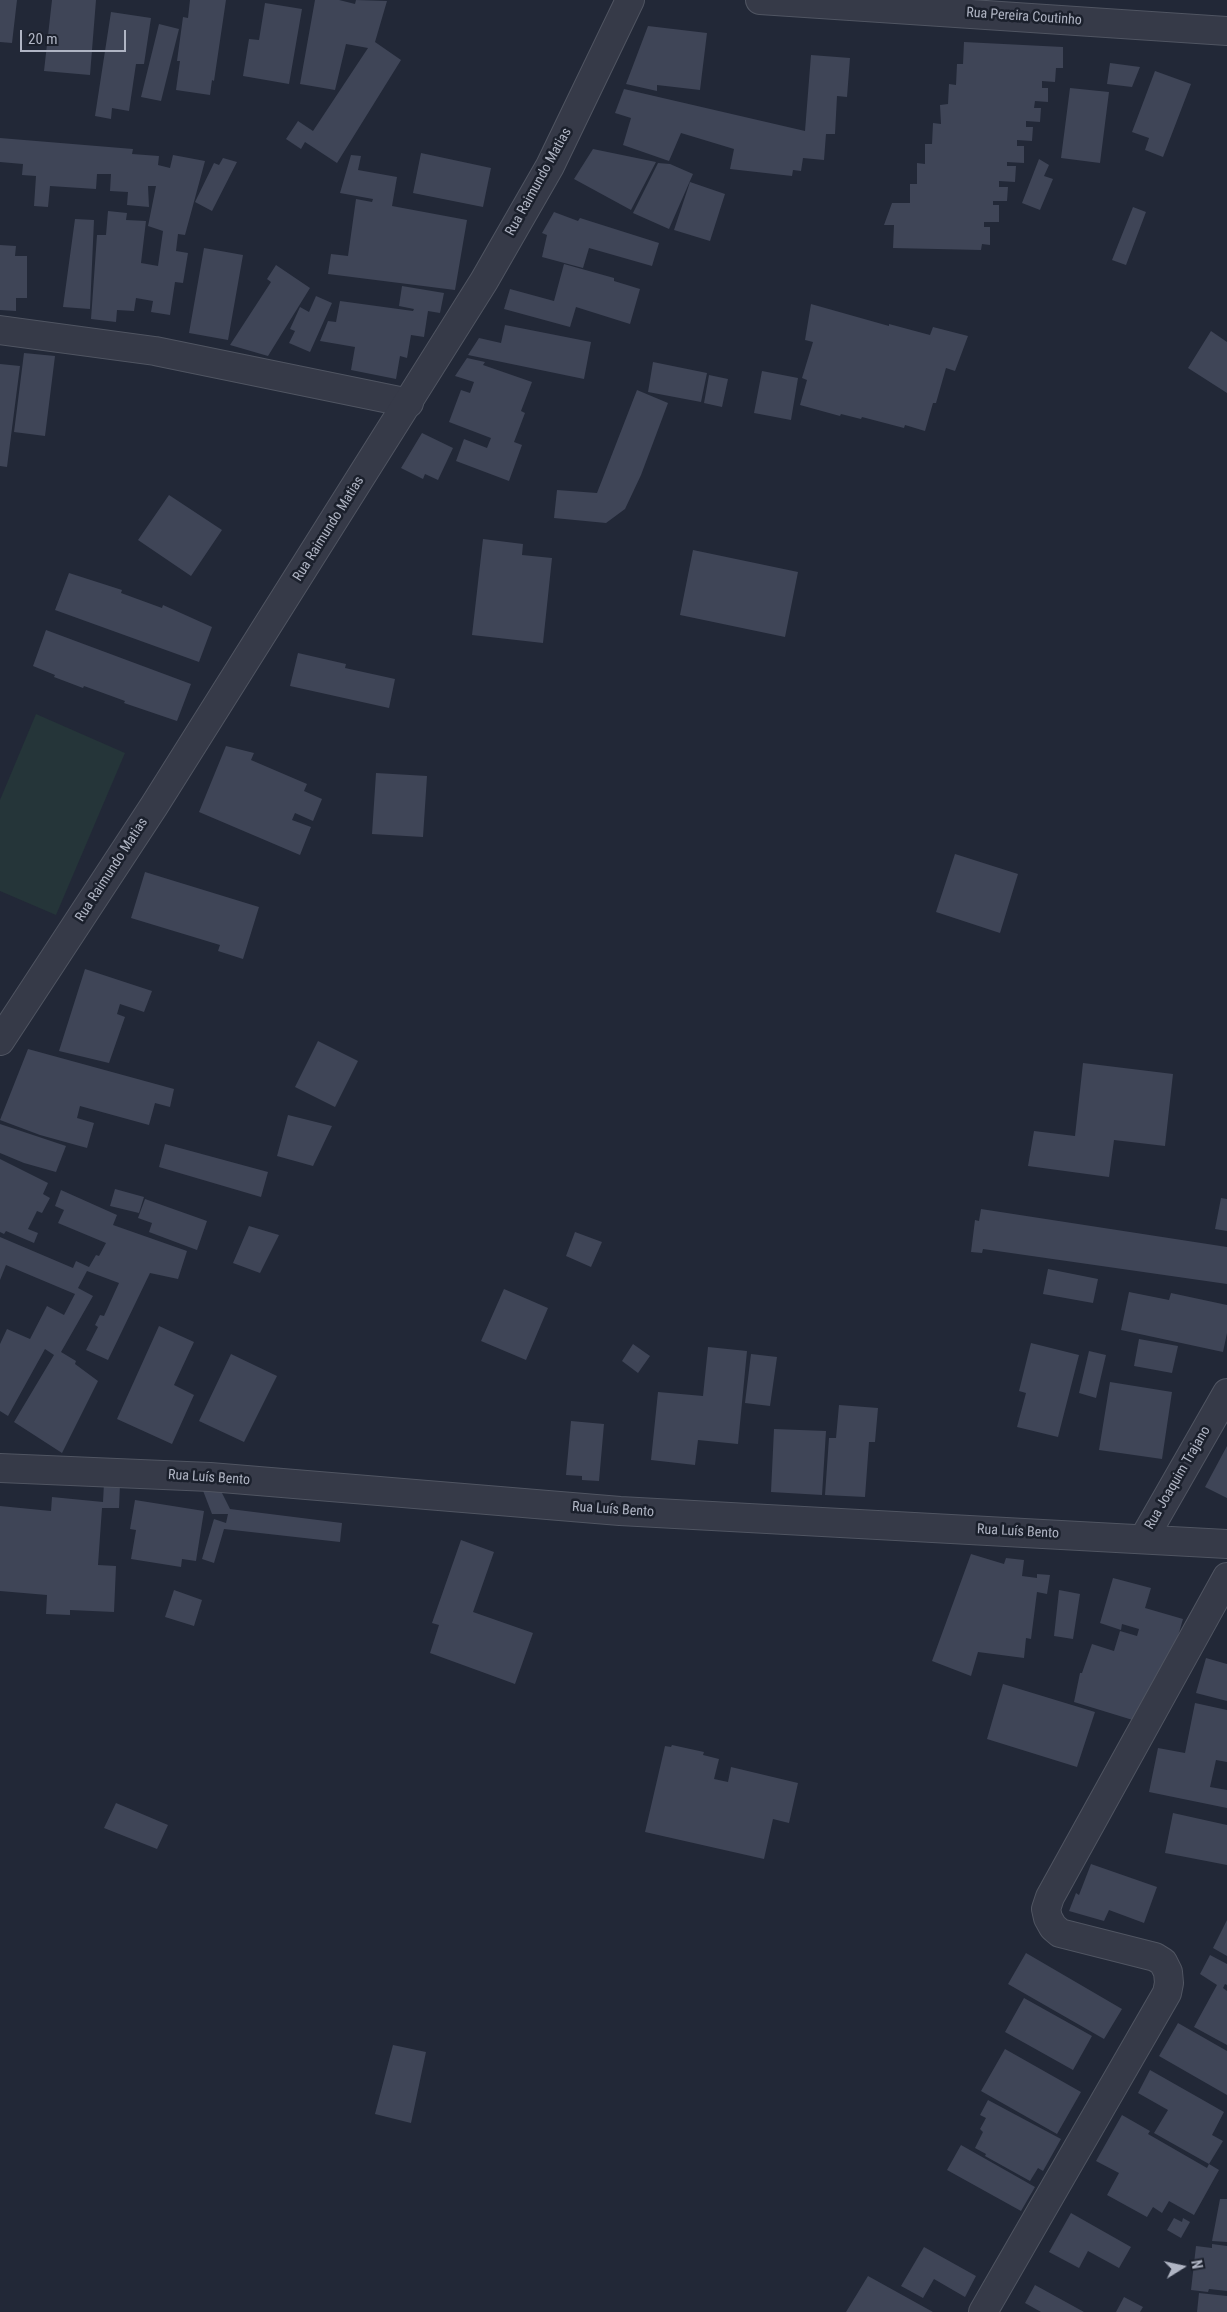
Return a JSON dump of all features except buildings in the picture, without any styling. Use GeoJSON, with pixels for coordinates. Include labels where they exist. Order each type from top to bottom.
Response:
{"type":"FeatureCollection","features":[{"type":"Feature","properties":{"kind":"street","name":"Rua Raimundo Matias"},"geometry":{"type":"LineString","coordinates":[[0,1041],[154,806],[484,281],[550,166],[630,0]]}},
{"type":"Feature","properties":{"kind":"street","name":"Rua Pereira Coutinho"},"geometry":{"type":"LineString","coordinates":[[760,0],[1227,30]]}},
{"type":"Feature","properties":{"kind":"street"},"geometry":{"type":"LineString","coordinates":[[0,330],[155,351],[408,403]]}},
{"type":"Feature","properties":{"kind":"street","name":"Rua Joaquim Trajano"},"geometry":{"type":"LineString","coordinates":[[1144,1538],[1227,1393]]}},
{"type":"Feature","properties":{"kind":"street","name":"Rua Luís Bento"},"geometry":{"type":"LineString","coordinates":[[0,1468],[210,1477],[620,1511],[1227,1544]]}},
{"type":"Feature","properties":{"kind":"street"},"geometry":{"type":"LineString","coordinates":[[983,2312],[1167,1993],[1169,1978],[1163,1962],[1155,1957],[1060,1933],[1053,1928],[1046,1909],[1050,1897],[1227,1577]]}},
{"type":"Feature","properties":{"kind":"shaded area"},"geometry":{"type":"Polygon","coordinates":[[[36,714],[125,753],[56,915],[0,891],[0,800],[36,714]]]}}]}
